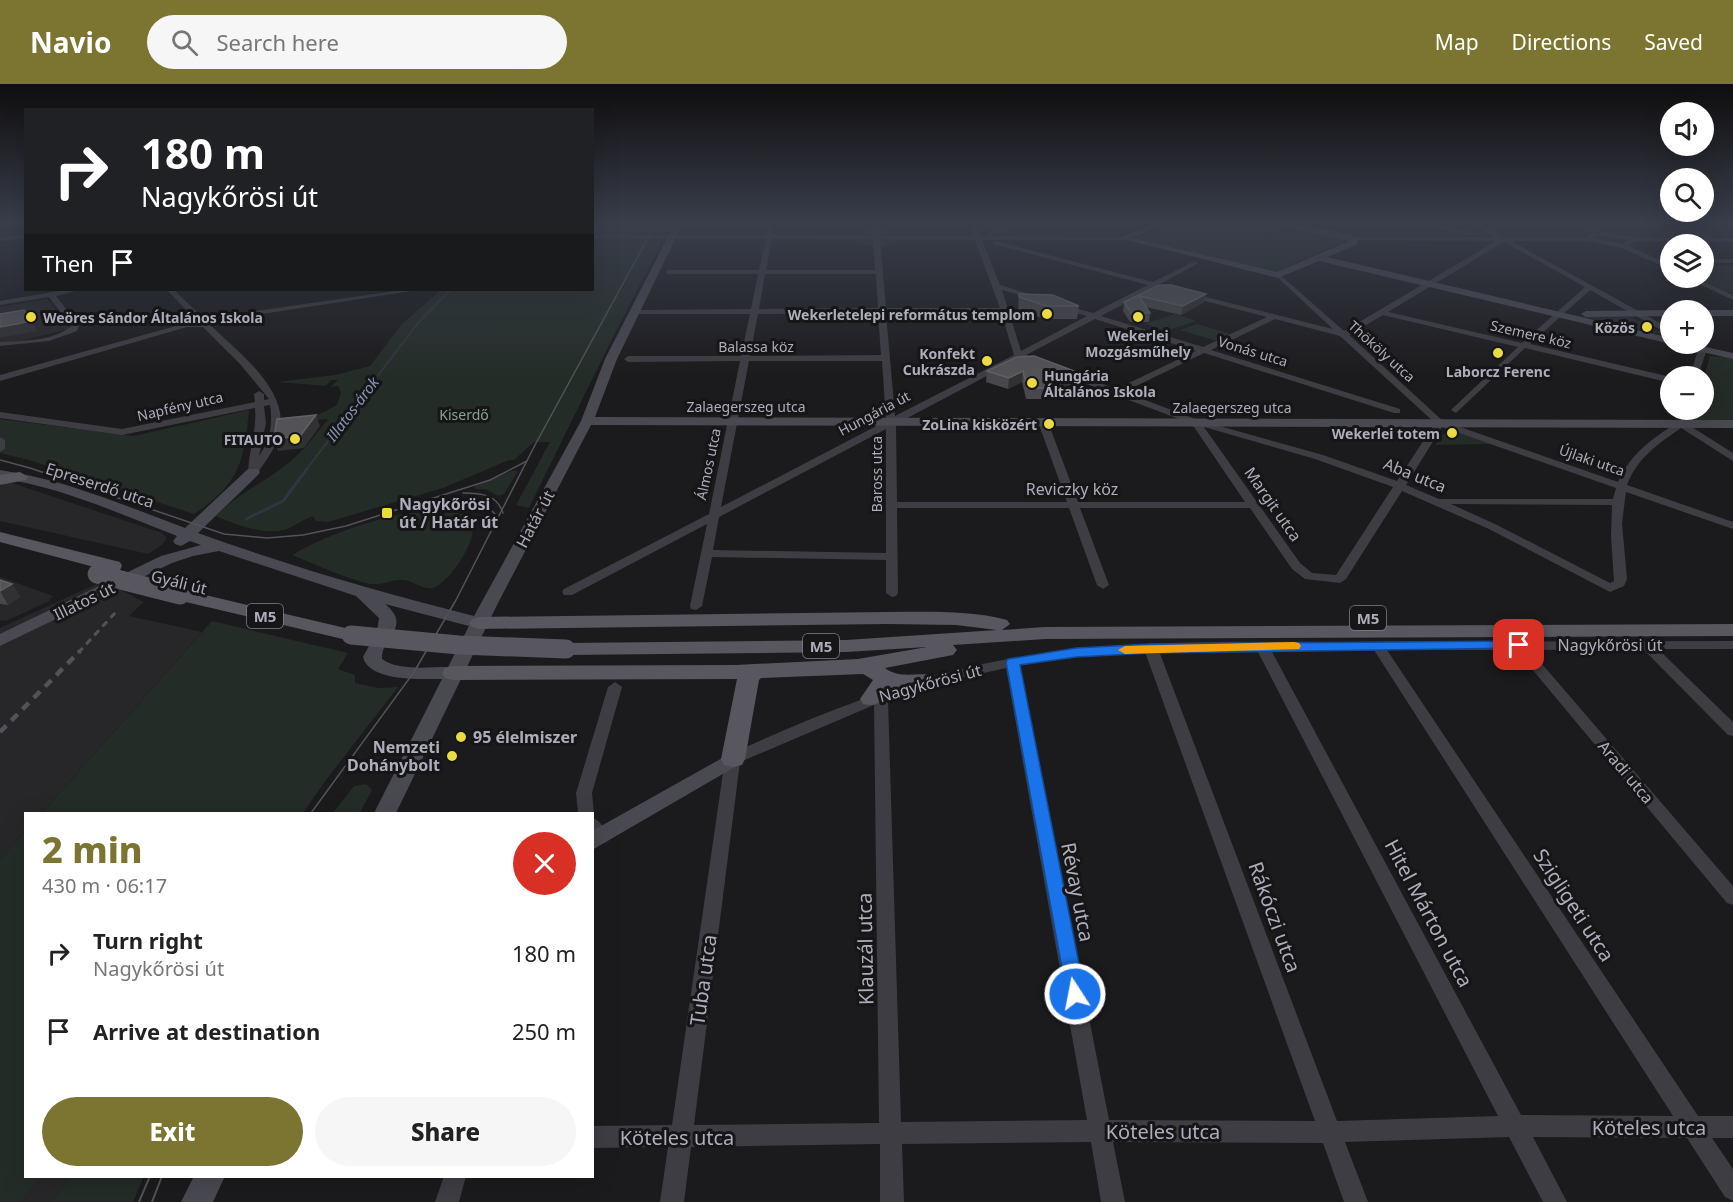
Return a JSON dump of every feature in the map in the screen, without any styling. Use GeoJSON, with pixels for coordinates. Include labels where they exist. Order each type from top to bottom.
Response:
{"type":"FeatureCollection","features":[{"type":"Feature","properties":{"kind":"main road"},"geometry":{"type":"LineString","coordinates":[[0,480],[20,477]]}},
{"type":"Feature","properties":{"kind":"main road","name":"Gyáli út"},"geometry":{"type":"LineString","coordinates":[[0,537],[105,570]]}},
{"type":"Feature","properties":{"kind":"main road","name":"Gyáli út"},"geometry":{"type":"LineString","coordinates":[[0,550],[105,570],[354,629],[459,645],[568,643]]}},
{"type":"Feature","properties":{"kind":"main road","name":"Nagykőrösi út"},"geometry":{"type":"LineString","coordinates":[[568,643],[833,635],[1000,624],[1177,619],[1733,616]]}},
{"type":"Feature","properties":{"kind":"main road"},"geometry":{"type":"LineString","coordinates":[[479,623],[886,618],[956,619],[1000,624]]}},
{"type":"Feature","properties":{"kind":"main road","name":"Nagykőrösi út"},"geometry":{"type":"LineString","coordinates":[[568,643],[836,646],[1010,634],[1733,630]]}},
{"type":"Feature","properties":{"kind":"main road"},"geometry":{"type":"LineString","coordinates":[[453,673],[755,671],[858,666],[963,647],[1075,633]]}},
{"type":"Feature","properties":{"kind":"main road"},"geometry":{"type":"LineString","coordinates":[[858,666],[874,669],[879,691],[903,682],[928,681]]}},
{"type":"Feature","properties":{"kind":"main road"},"geometry":{"type":"LineString","coordinates":[[733,759],[748,678],[755,671]]}},
{"type":"Feature","properties":{"kind":"street","name":"Határ út"},"geometry":{"type":"LineString","coordinates":[[385,812],[453,673],[587,421],[611,359],[653,275]]}},
{"type":"Feature","properties":{"kind":"street","name":"Álmos utca"},"geometry":{"type":"LineString","coordinates":[[696,606],[761,275]]}},
{"type":"Feature","properties":{"kind":"street","name":"Baross utca"},"geometry":{"type":"LineString","coordinates":[[879,275],[884,358],[891,422],[892,593]]}},
{"type":"Feature","properties":{"kind":"street"},"geometry":{"type":"LineString","coordinates":[[993,275],[1018,355]]}},
{"type":"Feature","properties":{"kind":"street"},"geometry":{"type":"LineString","coordinates":[[1117,275],[1165,287]]}},
{"type":"Feature","properties":{"kind":"street","name":"Hungária út"},"geometry":{"type":"LineString","coordinates":[[568,592],[1172,275]]}},
{"type":"Feature","properties":{"kind":"street","name":"Thököly utca"},"geometry":{"type":"LineString","coordinates":[[1278,275],[1440,423]]}},
{"type":"Feature","properties":{"kind":"street"},"geometry":{"type":"LineString","coordinates":[[1394,275],[1660,338]]}},
{"type":"Feature","properties":{"kind":"street"},"geometry":{"type":"LineString","coordinates":[[1176,290],[1344,335],[1446,275]]}},
{"type":"Feature","properties":{"kind":"street"},"geometry":{"type":"LineString","coordinates":[[1568,275],[1660,326]]}},
{"type":"Feature","properties":{"kind":"street","name":"Vonás utca"},"geometry":{"type":"LineString","coordinates":[[997,285],[1397,411]]}},
{"type":"Feature","properties":{"kind":"street"},"geometry":{"type":"LineString","coordinates":[[1456,411],[1523,346],[1589,287]]}},
{"type":"Feature","properties":{"kind":"street"},"geometry":{"type":"LineString","coordinates":[[1712,288],[1733,298]]}},
{"type":"Feature","properties":{"kind":"street"},"geometry":{"type":"LineString","coordinates":[[0,303],[69,291]]}},
{"type":"Feature","properties":{"kind":"street"},"geometry":{"type":"LineString","coordinates":[[171,291],[241,360],[270,393],[274,401],[277,420],[274,437],[253,472],[188,534]]}},
{"type":"Feature","properties":{"kind":"street"},"geometry":{"type":"LineString","coordinates":[[0,378],[201,321],[407,291]]}},
{"type":"Feature","properties":{"kind":"street"},"geometry":{"type":"LineString","coordinates":[[0,344],[51,337],[74,329],[75,326],[51,294]]}},
{"type":"Feature","properties":{"kind":"street"},"geometry":{"type":"LineString","coordinates":[[635,312],[1004,310]]}},
{"type":"Feature","properties":{"kind":"street","name":"Szemere köz"},"geometry":{"type":"LineString","coordinates":[[1384,313],[1660,377]]}},
{"type":"Feature","properties":{"kind":"street"},"geometry":{"type":"LineString","coordinates":[[1559,314],[1660,313]]}},
{"type":"Feature","properties":{"kind":"street"},"geometry":{"type":"LineString","coordinates":[[1714,313],[1733,313]]}},
{"type":"Feature","properties":{"kind":"street"},"geometry":{"type":"LineString","coordinates":[[1116,392],[1275,316]]}},
{"type":"Feature","properties":{"kind":"street"},"geometry":{"type":"LineString","coordinates":[[1714,351],[1733,356]]}},
{"type":"Feature","properties":{"kind":"street","name":"Aba utca"},"geometry":{"type":"LineString","coordinates":[[1018,355],[1195,422],[1319,457],[1400,486],[1492,526],[1610,588],[1620,584],[1622,579],[1617,542],[1618,502]]}},
{"type":"Feature","properties":{"kind":"street","name":"Balassa köz"},"geometry":{"type":"LineString","coordinates":[[628,359],[884,358]]}},
{"type":"Feature","properties":{"kind":"street"},"geometry":{"type":"LineString","coordinates":[[253,472],[254,451],[259,439],[261,423],[258,381]]}},
{"type":"Feature","properties":{"kind":"street","name":"Napfény utca"},"geometry":{"type":"LineString","coordinates":[[0,415],[116,432],[131,432],[204,414],[274,401]]}},
{"type":"Feature","properties":{"kind":"street"},"geometry":{"type":"LineString","coordinates":[[1436,501],[1618,502],[1629,468],[1649,446],[1681,424],[1682,420]]}},
{"type":"Feature","properties":{"kind":"street","name":"Zalaegerszeg utca"},"geometry":{"type":"LineString","coordinates":[[587,421],[1733,424]]}},
{"type":"Feature","properties":{"kind":"street"},"geometry":{"type":"LineString","coordinates":[[1042,422],[1103,585]]}},
{"type":"Feature","properties":{"kind":"street","name":"Margit utca"},"geometry":{"type":"LineString","coordinates":[[1195,422],[1296,566],[1309,576],[1340,579],[1400,486]]}},
{"type":"Feature","properties":{"kind":"street"},"geometry":{"type":"LineString","coordinates":[[1400,486],[1440,423]]}},
{"type":"Feature","properties":{"kind":"street","name":"Újlaki utca"},"geometry":{"type":"LineString","coordinates":[[1440,423],[1733,526]]}},
{"type":"Feature","properties":{"kind":"street"},"geometry":{"type":"LineString","coordinates":[[1681,424],[1733,458]]}},
{"type":"Feature","properties":{"kind":"street"},"geometry":{"type":"LineString","coordinates":[[0,440],[0,449]]}},
{"type":"Feature","properties":{"kind":"street","name":"Epreserdő utca"},"geometry":{"type":"LineString","coordinates":[[0,474],[20,477],[188,534]]}},
{"type":"Feature","properties":{"kind":"street","name":"Reviczky köz"},"geometry":{"type":"LineString","coordinates":[[891,505],[1253,505]]}},
{"type":"Feature","properties":{"kind":"street","name":"Illatos út"},"geometry":{"type":"LineString","coordinates":[[166,558],[188,534],[259,561],[355,591],[479,623]]}},
{"type":"Feature","properties":{"kind":"street","name":"Illatos út"},"geometry":{"type":"LineString","coordinates":[[0,641],[134,577],[166,558],[191,550],[222,547]]}},
{"type":"Feature","properties":{"kind":"street"},"geometry":{"type":"LineString","coordinates":[[706,553],[892,557]]}},
{"type":"Feature","properties":{"kind":"street"},"geometry":{"type":"LineString","coordinates":[[134,577],[192,560],[222,557],[259,561]]}},
{"type":"Feature","properties":{"kind":"street","name":"Illatos út"},"geometry":{"type":"LineString","coordinates":[[355,591],[385,613],[388,620],[387,631],[372,654],[373,661],[377,665],[392,669],[453,673]]}},
{"type":"Feature","properties":{"kind":"street","name":"Aradi utca"},"geometry":{"type":"LineString","coordinates":[[1519,645],[1733,898]]}},
{"type":"Feature","properties":{"kind":"street"},"geometry":{"type":"LineString","coordinates":[[1646,645],[1733,731]]}},
{"type":"Feature","properties":{"kind":"street","name":"Nagykőrösi út"},"geometry":{"type":"LineString","coordinates":[[928,681],[1012,662],[1076,652],[1262,646],[1733,645]]}},
{"type":"Feature","properties":{"kind":"street","name":"Hitel Márton utca"},"geometry":{"type":"LineString","coordinates":[[1262,646],[1555,1202]]}},
{"type":"Feature","properties":{"kind":"street","name":"Szigligeti utca"},"geometry":{"type":"LineString","coordinates":[[1378,646],[1733,1189]]}},
{"type":"Feature","properties":{"kind":"street","name":"Rákóczi utca"},"geometry":{"type":"LineString","coordinates":[[1151,649],[1356,1202]]}},
{"type":"Feature","properties":{"kind":"street","name":"Révay utca"},"geometry":{"type":"LineString","coordinates":[[1012,662],[1113,1202]]}},
{"type":"Feature","properties":{"kind":"street"},"geometry":{"type":"LineString","coordinates":[[586,812],[584,793],[615,687]]}},
{"type":"Feature","properties":{"kind":"street","name":"Nagykőrösi út"},"geometry":{"type":"LineString","coordinates":[[595,834],[733,759],[879,691]]}},
{"type":"Feature","properties":{"kind":"street","name":"Klauzál utca"},"geometry":{"type":"LineString","coordinates":[[879,691],[892,1202]]}},
{"type":"Feature","properties":{"kind":"street","name":"Tuba utca"},"geometry":{"type":"LineString","coordinates":[[672,1202],[733,759]]}},
{"type":"Feature","properties":{"kind":"street","name":"Köteles utca"},"geometry":{"type":"LineString","coordinates":[[594,1137],[1100,1131],[1330,1132],[1516,1126],[1733,1127]]}},
{"type":"Feature","properties":{"kind":"street"},"geometry":{"type":"LineString","coordinates":[[197,1202],[209,1178]]}},
{"type":"Feature","properties":{"kind":"street"},"geometry":{"type":"LineString","coordinates":[[447,1202],[454,1178]]}},
{"type":"Feature","properties":{"kind":"shaded area","name":"Weöres Sándor Általános Iskola"},"geometry":{"type":"Polygon","coordinates":[[[47,299],[69,327],[68,329],[16,342],[0,342],[0,307],[47,299]]]}},
{"type":"Feature","properties":{"kind":"shaded area"},"geometry":{"type":"Polygon","coordinates":[[[1628,315],[1660,334],[1580,316],[1628,315]]]}},
{"type":"Feature","properties":{"kind":"shaded area"},"geometry":{"type":"Polygon","coordinates":[[[9,482],[162,533],[167,538],[163,544],[148,554],[0,521],[0,486],[9,482]]]}},
{"type":"Feature","properties":{"kind":"shaded area"},"geometry":{"type":"Polygon","coordinates":[[[0,577],[53,596],[49,601],[6,621],[0,620],[0,577]]]}},
{"type":"Feature","properties":{"kind":"shaded area"},"geometry":{"type":"Polygon","coordinates":[[[103,581],[144,602],[129,616],[202,632],[43,812],[24,812],[24,832],[0,860],[0,628],[103,581]]]}},
{"type":"Feature","properties":{"kind":"shaded area"},"geometry":{"type":"Polygon","coordinates":[[[40,1178],[69,1178],[51,1202],[21,1202],[40,1178]]]}},
{"type":"Feature","properties":{"kind":"green space","name":"Kiserdő"},"geometry":{"type":"Polygon","coordinates":[[[594,275],[645,275],[529,508],[516,505],[550,442],[534,442],[514,460],[509,460],[443,488],[328,522],[316,521],[313,516],[287,529],[269,531],[241,526],[216,516],[302,451],[328,419],[306,421],[337,405],[341,393],[338,386],[330,387],[338,380],[331,380],[326,386],[277,382],[335,375],[370,366],[402,324],[440,291],[594,291],[594,275]]]}},
{"type":"Feature","properties":{"kind":"green space"},"geometry":{"type":"Polygon","coordinates":[[[1714,275],[1733,275],[1733,294],[1714,286],[1714,275]]]}},
{"type":"Feature","properties":{"kind":"green space"},"geometry":{"type":"Polygon","coordinates":[[[1175,314],[1196,321],[1166,331],[1145,324],[1175,314]]]}},
{"type":"Feature","properties":{"kind":"green space"},"geometry":{"type":"Polygon","coordinates":[[[1197,324],[1231,334],[1217,341],[1180,330],[1197,324]]]}},
{"type":"Feature","properties":{"kind":"green space"},"geometry":{"type":"Polygon","coordinates":[[[1710,356],[1733,358],[1733,420],[1714,420],[1714,366],[1707,366],[1710,356]]]}},
{"type":"Feature","properties":{"kind":"green space"},"geometry":{"type":"Polygon","coordinates":[[[249,410],[245,444],[237,470],[221,492],[194,514],[29,460],[0,453],[0,419],[134,436],[249,410]]]}},
{"type":"Feature","properties":{"kind":"green space"},"geometry":{"type":"Polygon","coordinates":[[[1443,434],[1462,434],[1491,444],[1435,445],[1443,434]]]}},
{"type":"Feature","properties":{"kind":"green space"},"geometry":{"type":"Polygon","coordinates":[[[511,471],[518,471],[504,494],[498,496],[485,489],[476,489],[474,486],[511,471]]]}},
{"type":"Feature","properties":{"kind":"green space"},"geometry":{"type":"Polygon","coordinates":[[[440,509],[458,513],[467,518],[472,525],[473,532],[471,541],[454,570],[433,588],[425,588],[402,580],[370,584],[340,575],[292,555],[326,538],[363,524],[402,514],[440,509]]]}},
{"type":"Feature","properties":{"kind":"green space"},"geometry":{"type":"Polygon","coordinates":[[[212,621],[348,653],[338,669],[355,675],[355,683],[379,688],[398,687],[304,812],[43,812],[212,621]]]}},
{"type":"Feature","properties":{"kind":"green space"},"geometry":{"type":"Polygon","coordinates":[[[366,784],[372,790],[361,812],[334,812],[354,786],[366,784]]]}},
{"type":"Feature","properties":{"kind":"green space"},"geometry":{"type":"Polygon","coordinates":[[[24,832],[24,1178],[40,1178],[21,1202],[0,1202],[0,860],[24,832]]]}},
{"type":"Feature","properties":{"kind":"green space"},"geometry":{"type":"Polygon","coordinates":[[[69,1178],[143,1178],[133,1202],[51,1202],[69,1178]]]}},
{"type":"Feature","properties":{"kind":"building"},"geometry":{"type":"Polygon","coordinates":[[[1159,285],[1171,285],[1206,294],[1183,306],[1139,296],[1150,313],[1131,313],[1124,302],[1159,285]]]}},
{"type":"Feature","properties":{"kind":"building"},"geometry":{"type":"Polygon","coordinates":[[[1019,294],[1053,295],[1079,306],[1046,306],[1019,297],[1019,294]]]}},
{"type":"Feature","properties":{"kind":"building"},"geometry":{"type":"Polygon","coordinates":[[[24,310],[32,321],[0,327],[0,314],[24,310]]]}},
{"type":"Feature","properties":{"kind":"building"},"geometry":{"type":"Polygon","coordinates":[[[1034,356],[1077,372],[1062,378],[1042,370],[1050,388],[1027,388],[1023,371],[1009,378],[987,371],[1017,357],[1034,356]]]}},
{"type":"Feature","properties":{"kind":"building"},"geometry":{"type":"Polygon","coordinates":[[[316,415],[300,436],[274,439],[277,419],[316,415]]]}},
{"type":"Feature","properties":{"kind":"building"},"geometry":{"type":"Polygon","coordinates":[[[0,580],[12,584],[0,591],[0,580]]]}},
{"type":"Feature","properties":{"kind":"waterway","name":"Illatos-árok"},"geometry":{"type":"LineString","coordinates":[[306,470],[418,323],[449,291]]}},
{"type":"Feature","properties":{"kind":"waterway","name":"Illatos-árok"},"geometry":{"type":"LineString","coordinates":[[246,519],[283,501],[307,469]]}},
{"type":"Feature","properties":{"kind":"tram line"},"geometry":{"type":"LineString","coordinates":[[527,461],[628,275]]}},
{"type":"Feature","properties":{"kind":"tram line"},"geometry":{"type":"LineString","coordinates":[[0,460],[30,468],[224,534],[267,538],[303,535],[346,526],[490,480],[527,461]]}},
{"type":"Feature","properties":{"kind":"tram line"},"geometry":{"type":"LineString","coordinates":[[502,510],[527,461]]}},
{"type":"Feature","properties":{"kind":"tram line"},"geometry":{"type":"LineString","coordinates":[[463,493],[482,494],[492,498],[502,510]]}},
{"type":"Feature","properties":{"kind":"tram line"},"geometry":{"type":"LineString","coordinates":[[468,500],[485,504],[495,514],[493,524]]}},
{"type":"Feature","properties":{"kind":"tram line"},"geometry":{"type":"LineString","coordinates":[[312,812],[414,672],[456,600],[502,510]]}},
{"type":"Feature","properties":{"kind":"tram line"},"geometry":{"type":"LineString","coordinates":[[139,1202],[149,1178]]}},
{"type":"Feature","properties":{"kind":"tram line"},"geometry":{"type":"LineString","coordinates":[[152,1202],[161,1178]]}},
{"type":"Feature","properties":{"kind":"railway"},"geometry":{"type":"LineString","coordinates":[[78,653],[115,613]]}},
{"type":"Feature","properties":{"kind":"railway"},"geometry":{"type":"LineString","coordinates":[[0,732],[80,651]]}},
{"type":"Feature","properties":{"kind":"slow traffic"},"geometry":{"type":"LineString","coordinates":[[1125,650],[1294,646]]}},
{"type":"Feature","properties":{"kind":"place","name":"Wekerletelepi református templom"},"geometry":{"type":"Point","coordinates":[1047,314]}},
{"type":"Feature","properties":{"kind":"place","name":"Weöres Sándor Általános Iskola"},"geometry":{"type":"Point","coordinates":[31,317]}},
{"type":"Feature","properties":{"kind":"place","name":"Wekerlei Mozgásműhely"},"geometry":{"type":"Point","coordinates":[1138,317]}},
{"type":"Feature","properties":{"kind":"place","name":"Közös"},"geometry":{"type":"Point","coordinates":[1647,327]}},
{"type":"Feature","properties":{"kind":"place","name":"Laborcz Ferenc"},"geometry":{"type":"Point","coordinates":[1498,353]}},
{"type":"Feature","properties":{"kind":"place","name":"Konfekt Cukrászda"},"geometry":{"type":"Point","coordinates":[987,361]}},
{"type":"Feature","properties":{"kind":"place","name":"Hungária Általános Iskola"},"geometry":{"type":"Point","coordinates":[1032,383]}},
{"type":"Feature","properties":{"kind":"place","name":"ZoLina kisközért"},"geometry":{"type":"Point","coordinates":[1049,424]}},
{"type":"Feature","properties":{"kind":"place","name":"Wekerlei totem"},"geometry":{"type":"Point","coordinates":[1452,433]}},
{"type":"Feature","properties":{"kind":"place","name":"FITAUTO"},"geometry":{"type":"Point","coordinates":[295,439]}},
{"type":"Feature","properties":{"kind":"place","name":"Nagykőrösi út / Határ út"},"geometry":{"type":"Point","coordinates":[387,513]}},
{"type":"Feature","properties":{"kind":"place","name":"95 élelmiszer"},"geometry":{"type":"Point","coordinates":[461,737]}},
{"type":"Feature","properties":{"kind":"place","name":"Nemzeti Dohánybolt"},"geometry":{"type":"Point","coordinates":[452,756]}},
{"type":"Feature","properties":{"kind":"route"},"geometry":{"type":"LineString","coordinates":[[1075,994],[1012,662],[1076,652],[1151,649],[1519,645]]}}]}
